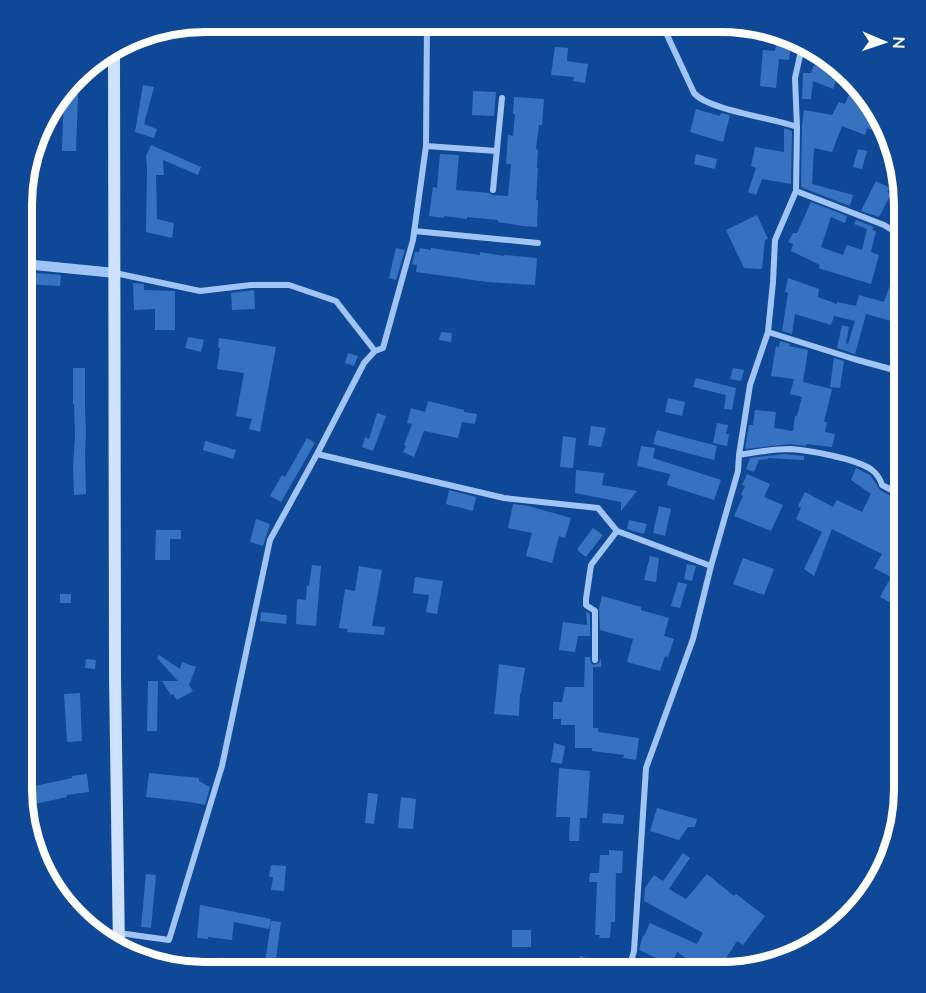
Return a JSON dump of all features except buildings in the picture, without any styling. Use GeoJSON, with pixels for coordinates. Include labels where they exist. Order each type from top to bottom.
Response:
{"type":"FeatureCollection","features":[{"type":"Feature","properties":{"kind":"main road"},"geometry":{"type":"LineString","coordinates":[[114,58],[115,676],[119,939]]}},
{"type":"Feature","properties":{"kind":"street"},"geometry":{"type":"LineString","coordinates":[[119,933],[169,940],[222,766],[270,540],[364,363],[375,351],[383,348],[413,240],[426,146],[427,31]]}},
{"type":"Feature","properties":{"kind":"street"},"geometry":{"type":"LineString","coordinates":[[665,31],[694,93],[699,99],[797,127]]}},
{"type":"Feature","properties":{"kind":"street"},"geometry":{"type":"LineString","coordinates":[[631,961],[634,951],[646,768],[693,639],[738,471],[750,385],[768,332],[775,240],[796,191],[795,78],[801,51]]}},
{"type":"Feature","properties":{"kind":"street"},"geometry":{"type":"LineString","coordinates":[[493,190],[502,98]]}},
{"type":"Feature","properties":{"kind":"street"},"geometry":{"type":"LineString","coordinates":[[426,146],[497,151]]}},
{"type":"Feature","properties":{"kind":"street"},"geometry":{"type":"LineString","coordinates":[[796,191],[884,225],[894,231]]}},
{"type":"Feature","properties":{"kind":"street"},"geometry":{"type":"LineString","coordinates":[[414,231],[538,243]]}},
{"type":"Feature","properties":{"kind":"street"},"geometry":{"type":"LineString","coordinates":[[31,265],[115,273],[200,291],[250,285],[290,285],[336,301],[375,351]]}},
{"type":"Feature","properties":{"kind":"street"},"geometry":{"type":"LineString","coordinates":[[768,332],[894,370]]}},
{"type":"Feature","properties":{"kind":"street"},"geometry":{"type":"LineString","coordinates":[[739,455],[766,450],[791,449],[855,462],[870,468],[880,477],[882,485],[894,491]]}},
{"type":"Feature","properties":{"kind":"street"},"geometry":{"type":"LineString","coordinates":[[317,454],[504,498],[598,508],[617,531],[711,566]]}},
{"type":"Feature","properties":{"kind":"street"},"geometry":{"type":"LineString","coordinates":[[595,660],[595,612],[586,605],[591,565],[617,531]]}}]}
